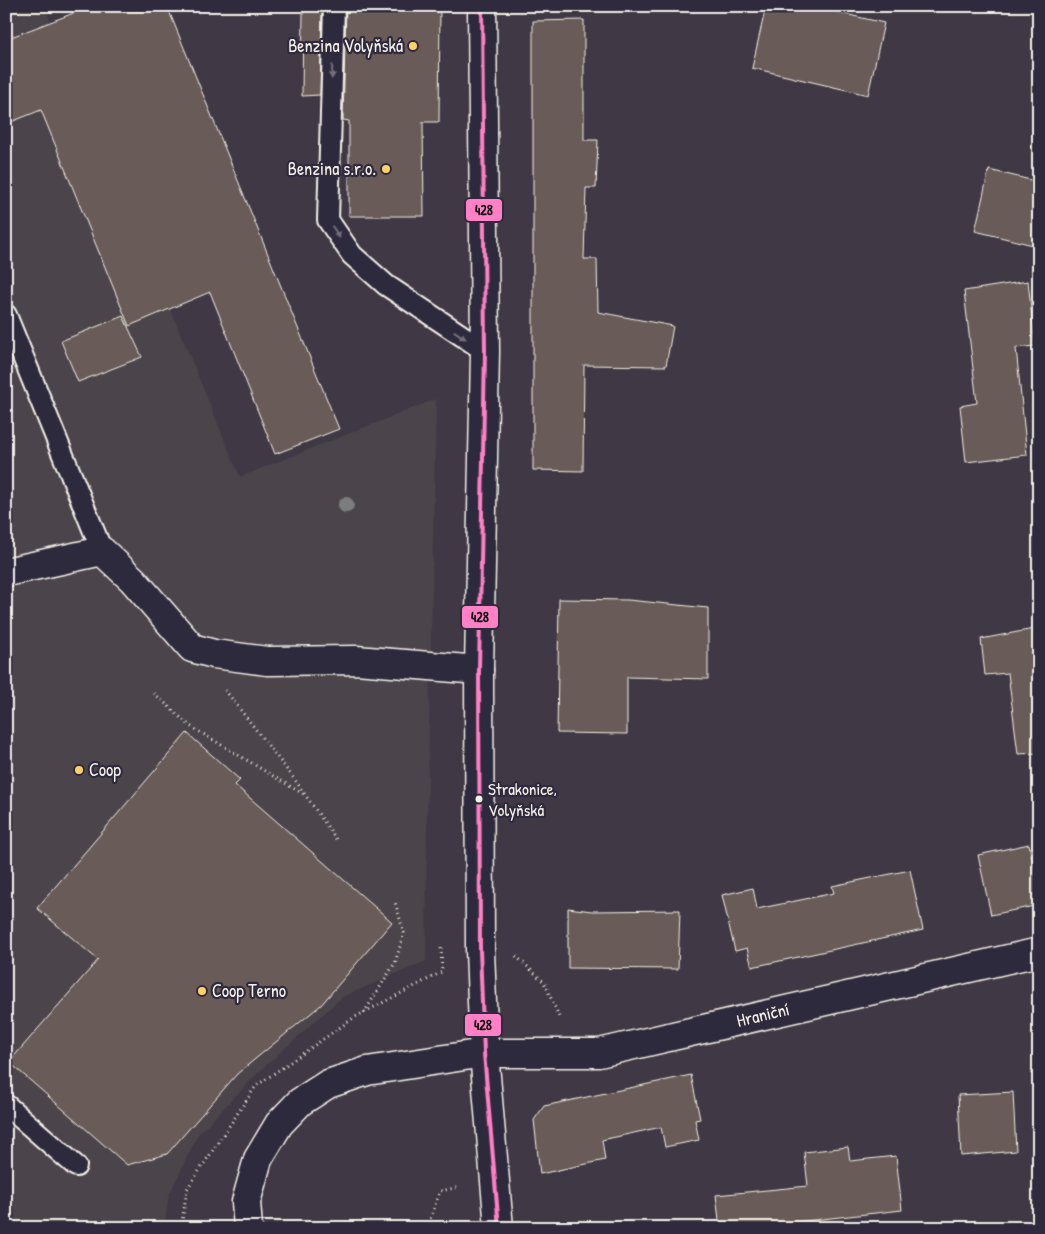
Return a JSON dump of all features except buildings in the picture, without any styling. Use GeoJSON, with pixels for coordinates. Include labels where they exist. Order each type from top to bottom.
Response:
{"type":"FeatureCollection","features":[{"type":"Feature","properties":{"kind":"street"},"geometry":{"type":"LineString","coordinates":[[482,6],[485,351],[479,670],[480,950],[484,1053],[494,1180],[500,1228]]}},
{"type":"Feature","properties":{"kind":"street"},"geometry":{"type":"LineString","coordinates":[[6,572],[102,551],[133,580],[192,648],[214,654],[267,661],[356,660],[479,670]]}},
{"type":"Feature","properties":{"kind":"street","name":"Hraniční"},"geometry":{"type":"LineString","coordinates":[[248,1228],[246,1202],[258,1159],[279,1124],[300,1102],[328,1084],[367,1071],[484,1053],[599,1053],[1039,952]]}},
{"type":"Feature","properties":{"kind":"lane"},"geometry":{"type":"LineString","coordinates":[[334,6],[328,220],[352,256],[386,285],[485,351]]}},
{"type":"Feature","properties":{"kind":"lane"},"geometry":{"type":"LineString","coordinates":[[6,315],[102,551]]}},
{"type":"Feature","properties":{"kind":"lane"},"geometry":{"type":"LineString","coordinates":[[6,1105],[76,1166]]}},
{"type":"Feature","properties":{"kind":"path"},"geometry":{"type":"LineString","coordinates":[[192,648],[306,796],[338,842]]}},
{"type":"Feature","properties":{"kind":"path"},"geometry":{"type":"LineString","coordinates":[[154,693],[190,726],[306,796]]}},
{"type":"Feature","properties":{"kind":"path"},"geometry":{"type":"LineString","coordinates":[[364,1013],[395,963],[404,933],[395,902]]}},
{"type":"Feature","properties":{"kind":"path"},"geometry":{"type":"LineString","coordinates":[[427,1228],[440,1191],[494,1180]]}},
{"type":"Feature","properties":{"kind":"shaded area"},"geometry":{"type":"Polygon","coordinates":[[[6,6],[44,6],[240,477],[436,399],[427,817],[426,961],[342,997],[263,1068],[198,1134],[169,1195],[164,1228],[6,1228],[6,6]]]}},
{"type":"Feature","properties":{"kind":"transit line","name":"428"},"geometry":{"type":"LineString","coordinates":[[482,6],[485,351],[479,670],[480,950],[484,1053],[499,1228]]}},
{"type":"Feature","properties":{"kind":"place","name":"Benzina Volyňská"},"geometry":{"type":"Point","coordinates":[413,46]}},
{"type":"Feature","properties":{"kind":"place","name":"Benzina s.r.o."},"geometry":{"type":"Point","coordinates":[386,169]}},
{"type":"Feature","properties":{"kind":"place","name":"Coop"},"geometry":{"type":"Point","coordinates":[79,770]}},
{"type":"Feature","properties":{"kind":"place","name":"Strakonice, Volyňská"},"geometry":{"type":"Point","coordinates":[479,799]}},
{"type":"Feature","properties":{"kind":"place","name":"Coop Terno"},"geometry":{"type":"Point","coordinates":[202,991]}}]}
